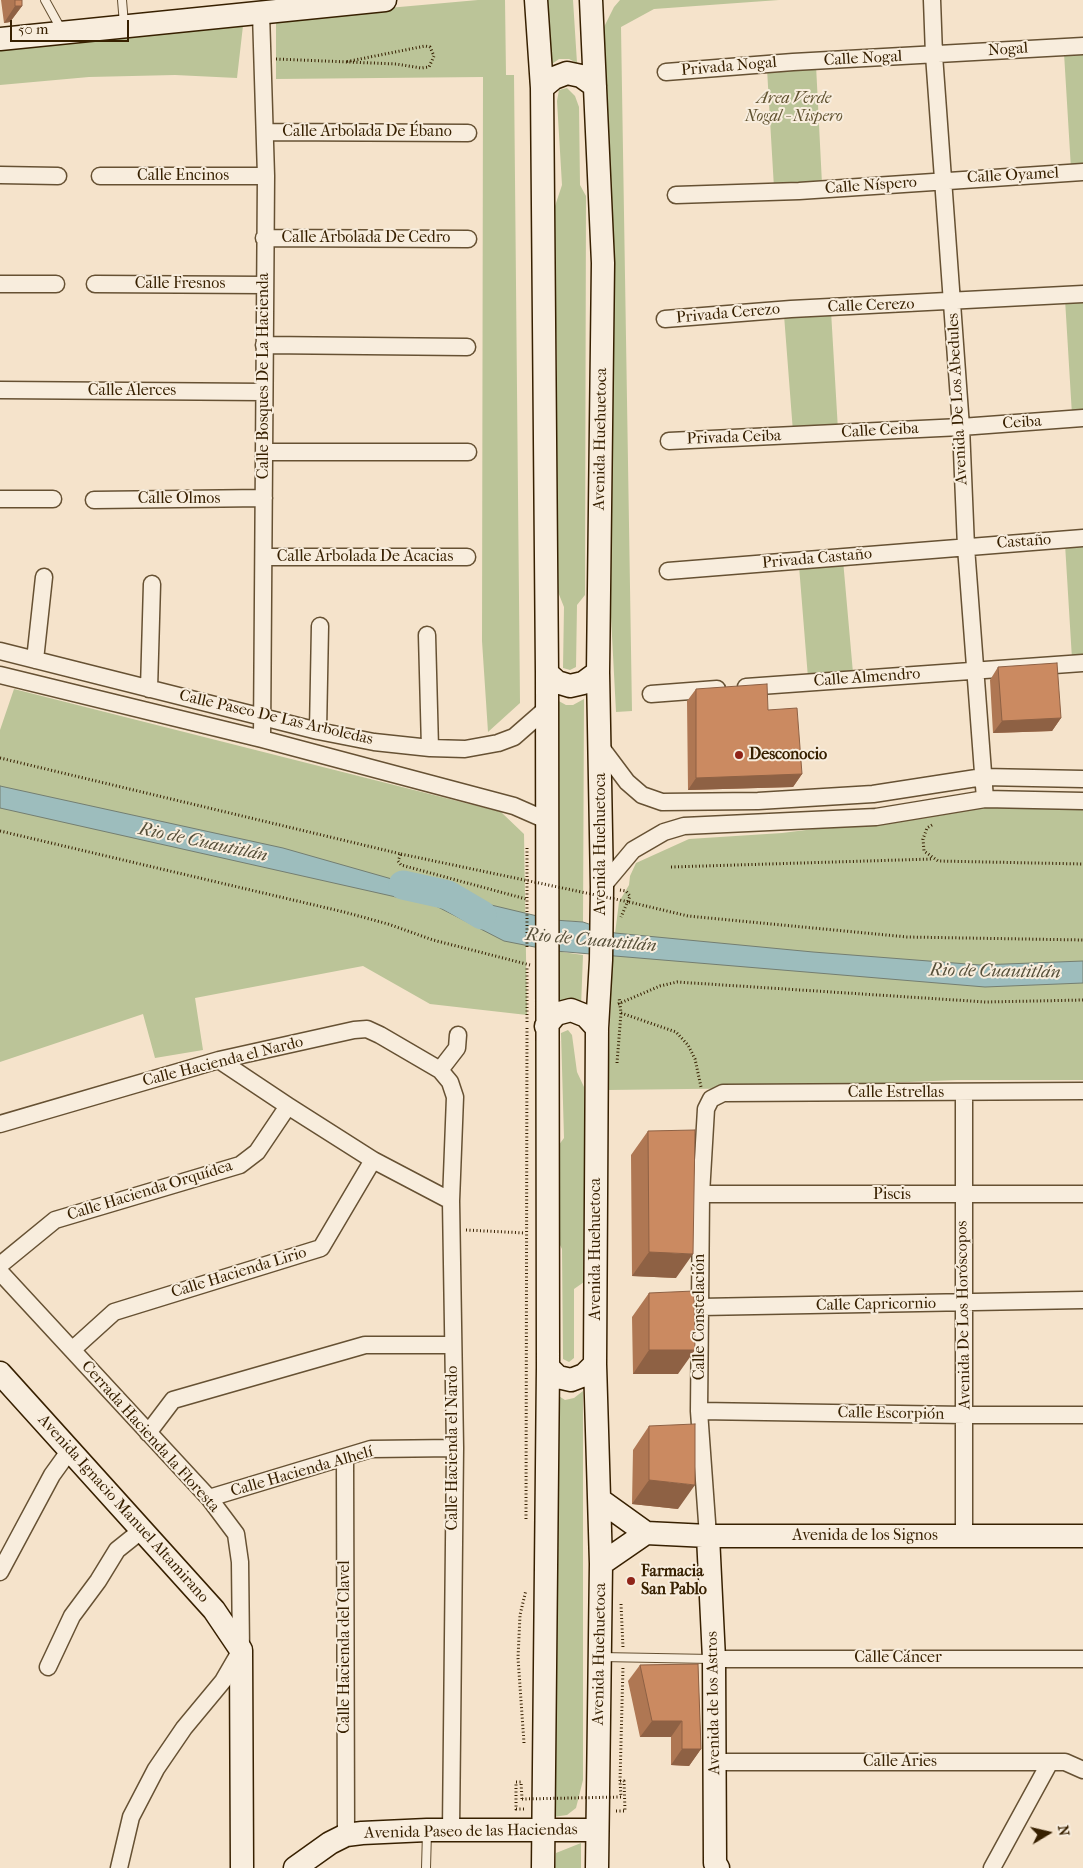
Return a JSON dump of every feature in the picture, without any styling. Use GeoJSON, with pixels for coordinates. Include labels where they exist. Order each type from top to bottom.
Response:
{"type":"FeatureCollection","features":[{"type":"Feature","properties":{"kind":"main road"},"geometry":{"type":"LineString","coordinates":[[0,39],[262,13],[288,6],[385,0]]}},
{"type":"Feature","properties":{"kind":"main road"},"geometry":{"type":"LineString","coordinates":[[536,0],[542,88],[547,673],[546,820],[533,906],[535,961],[546,1026],[548,1368],[537,1816],[543,1868]]}},
{"type":"Feature","properties":{"kind":"main road","name":"Avenida Huehuetoca"},"geometry":{"type":"LineString","coordinates":[[591,0],[603,263],[598,672],[602,887],[610,922],[601,960],[598,1017],[595,1364],[601,1564],[597,1868]]}},
{"type":"Feature","properties":{"kind":"main road"},"geometry":{"type":"LineString","coordinates":[[592,28],[608,0]]}},
{"type":"Feature","properties":{"kind":"main road"},"geometry":{"type":"LineString","coordinates":[[542,88],[554,78],[567,73],[581,76],[596,86]]}},
{"type":"Feature","properties":{"kind":"main road"},"geometry":{"type":"LineString","coordinates":[[547,673],[557,682],[570,686],[583,683],[598,672]]}},
{"type":"Feature","properties":{"kind":"main road"},"geometry":{"type":"LineString","coordinates":[[546,1026],[556,1014],[571,1010],[586,1016],[598,1017]]}},
{"type":"Feature","properties":{"kind":"main road"},"geometry":{"type":"LineString","coordinates":[[548,1368],[558,1377],[572,1380],[584,1375],[595,1364]]}},
{"type":"Feature","properties":{"kind":"main road","name":"Avenida Ignacio Manuel Altamirano"},"geometry":{"type":"LineString","coordinates":[[0,1373],[214,1610],[240,1650]]}},
{"type":"Feature","properties":{"kind":"main road"},"geometry":{"type":"LineString","coordinates":[[600,1500],[646,1533],[601,1564]]}},
{"type":"Feature","properties":{"kind":"main road","name":"Avenida de los Signos"},"geometry":{"type":"LineString","coordinates":[[646,1533],[708,1536],[1083,1536]]}},
{"type":"Feature","properties":{"kind":"main road","name":"Avenida de los Astros"},"geometry":{"type":"LineString","coordinates":[[708,1536],[714,1659],[716,1862],[718,1868]]}},
{"type":"Feature","properties":{"kind":"main road","name":"Cerrada Hacienda la Floresta"},"geometry":{"type":"LineString","coordinates":[[240,1650],[242,1868]]}},
{"type":"Feature","properties":{"kind":"main road","name":"Avenida Paseo de las Haciendas"},"geometry":{"type":"LineString","coordinates":[[295,1868],[330,1842],[346,1835],[451,1830],[537,1816],[598,1821]]}},
{"type":"Feature","properties":{"kind":"street","name":"Avenida De Los Abedules"},"geometry":{"type":"LineString","coordinates":[[932,0],[934,55],[961,427],[974,670],[985,799]]}},
{"type":"Feature","properties":{"kind":"street","name":"Calle Bosques De La Hacienda"},"geometry":{"type":"LineString","coordinates":[[262,13],[266,132],[262,738]]}},
{"type":"Feature","properties":{"kind":"street","name":"Nogal"},"geometry":{"type":"LineString","coordinates":[[934,55],[1083,46]]}},
{"type":"Feature","properties":{"kind":"street","name":"Calle Nogal"},"geometry":{"type":"LineString","coordinates":[[792,62],[934,55]]}},
{"type":"Feature","properties":{"kind":"street","name":"Privada Nogal"},"geometry":{"type":"LineString","coordinates":[[666,72],[792,62]]}},
{"type":"Feature","properties":{"kind":"street","name":"Calle Arbolada De Ébano"},"geometry":{"type":"LineString","coordinates":[[266,132],[468,133]]}},
{"type":"Feature","properties":{"kind":"street","name":"Calle Oyamel"},"geometry":{"type":"LineString","coordinates":[[943,180],[1083,172]]}},
{"type":"Feature","properties":{"kind":"street"},"geometry":{"type":"LineString","coordinates":[[0,175],[58,176]]}},
{"type":"Feature","properties":{"kind":"street","name":"Calle Encinos"},"geometry":{"type":"LineString","coordinates":[[100,176],[266,176]]}},
{"type":"Feature","properties":{"kind":"street","name":"Calle Níspero"},"geometry":{"type":"LineString","coordinates":[[676,195],[799,191],[943,180]]}},
{"type":"Feature","properties":{"kind":"street","name":"Calle Arbolada De Cedro"},"geometry":{"type":"LineString","coordinates":[[264,238],[468,239]]}},
{"type":"Feature","properties":{"kind":"street"},"geometry":{"type":"LineString","coordinates":[[0,284],[56,284]]}},
{"type":"Feature","properties":{"kind":"street","name":"Calle Fresnos"},"geometry":{"type":"LineString","coordinates":[[96,284],[264,285]]}},
{"type":"Feature","properties":{"kind":"street","name":"Calle Cerezo"},"geometry":{"type":"LineString","coordinates":[[791,309],[1083,294]]}},
{"type":"Feature","properties":{"kind":"street","name":"Privada Cerezo"},"geometry":{"type":"LineString","coordinates":[[665,319],[791,309]]}},
{"type":"Feature","properties":{"kind":"street"},"geometry":{"type":"LineString","coordinates":[[264,345],[467,347]]}},
{"type":"Feature","properties":{"kind":"street","name":"Calle Alerces"},"geometry":{"type":"LineString","coordinates":[[0,390],[264,392]]}},
{"type":"Feature","properties":{"kind":"street","name":"Ceiba"},"geometry":{"type":"LineString","coordinates":[[961,427],[1083,418]]}},
{"type":"Feature","properties":{"kind":"street","name":"Calle Ceiba"},"geometry":{"type":"LineString","coordinates":[[798,435],[961,427]]}},
{"type":"Feature","properties":{"kind":"street","name":"Privada Ceiba"},"geometry":{"type":"LineString","coordinates":[[669,441],[798,435]]}},
{"type":"Feature","properties":{"kind":"street"},"geometry":{"type":"LineString","coordinates":[[264,452],[468,452]]}},
{"type":"Feature","properties":{"kind":"street","name":"Calle Olmos"},"geometry":{"type":"LineString","coordinates":[[94,500],[264,498]]}},
{"type":"Feature","properties":{"kind":"street"},"geometry":{"type":"LineString","coordinates":[[0,499],[53,499]]}},
{"type":"Feature","properties":{"kind":"street","name":"Castaño"},"geometry":{"type":"LineString","coordinates":[[966,547],[1083,538]]}},
{"type":"Feature","properties":{"kind":"street","name":"Privada Castaño"},"geometry":{"type":"LineString","coordinates":[[668,570],[966,547]]}},
{"type":"Feature","properties":{"kind":"street","name":"Calle Arbolada De Acacias"},"geometry":{"type":"LineString","coordinates":[[264,557],[467,557]]}},
{"type":"Feature","properties":{"kind":"street"},"geometry":{"type":"LineString","coordinates":[[35,660],[44,577]]}},
{"type":"Feature","properties":{"kind":"street"},"geometry":{"type":"LineString","coordinates":[[149,689],[152,584]]}},
{"type":"Feature","properties":{"kind":"street"},"geometry":{"type":"LineString","coordinates":[[318,731],[320,626]]}},
{"type":"Feature","properties":{"kind":"street"},"geometry":{"type":"LineString","coordinates":[[427,635],[430,748]]}},
{"type":"Feature","properties":{"kind":"street","name":"Calle Paseo De Las Arboledas"},"geometry":{"type":"LineString","coordinates":[[0,651],[318,731],[374,742],[430,748],[465,749],[498,743],[514,737],[546,709]]}},
{"type":"Feature","properties":{"kind":"street","name":"Calle Almendro"},"geometry":{"type":"LineString","coordinates":[[651,694],[1083,663]]}},
{"type":"Feature","properties":{"kind":"street","name":"Calle Paseo De Las Arboledas"},"geometry":{"type":"LineString","coordinates":[[0,675],[262,738],[514,806],[546,820]]}},
{"type":"Feature","properties":{"kind":"street"},"geometry":{"type":"LineString","coordinates":[[600,746],[632,786],[642,795],[662,802],[758,801],[873,794],[983,777],[1083,779]]}},
{"type":"Feature","properties":{"kind":"street"},"geometry":{"type":"LineString","coordinates":[[873,794],[876,817]]}},
{"type":"Feature","properties":{"kind":"street"},"geometry":{"type":"LineString","coordinates":[[602,887],[633,850],[647,840],[676,828],[766,821],[876,817],[985,799],[1083,801]]}},
{"type":"Feature","properties":{"kind":"street","name":"Calle Hacienda el Nardo"},"geometry":{"type":"LineString","coordinates":[[0,1124],[220,1060],[367,1029],[440,1070],[450,1082],[454,1097],[451,1229],[455,1448],[451,1830]]}},
{"type":"Feature","properties":{"kind":"street"},"geometry":{"type":"LineString","coordinates":[[440,1070],[458,1048],[458,1035]]}},
{"type":"Feature","properties":{"kind":"street"},"geometry":{"type":"LineString","coordinates":[[220,1060],[373,1160],[451,1201]]}},
{"type":"Feature","properties":{"kind":"street","name":"Calle Estrellas"},"geometry":{"type":"LineString","coordinates":[[708,1104],[723,1093],[1083,1091]]}},
{"type":"Feature","properties":{"kind":"street","name":"Avenida De Los Horóscopos"},"geometry":{"type":"LineString","coordinates":[[964,1093],[962,1196],[965,1416],[964,1536]]}},
{"type":"Feature","properties":{"kind":"street","name":"Calle Constelación"},"geometry":{"type":"LineString","coordinates":[[708,1104],[701,1194],[699,1411],[708,1536]]}},
{"type":"Feature","properties":{"kind":"street","name":"Calle Hacienda Orquídea"},"geometry":{"type":"LineString","coordinates":[[0,1265],[55,1220],[240,1165],[257,1152],[288,1106]]}},
{"type":"Feature","properties":{"kind":"street","name":"Calle Hacienda Lirio"},"geometry":{"type":"LineString","coordinates":[[72,1350],[114,1312],[321,1248],[373,1160]]}},
{"type":"Feature","properties":{"kind":"street","name":"Piscis"},"geometry":{"type":"LineString","coordinates":[[701,1194],[962,1196],[1083,1194]]}},
{"type":"Feature","properties":{"kind":"street","name":"Cerrada Hacienda la Floresta"},"geometry":{"type":"LineString","coordinates":[[0,1272],[209,1498],[236,1534],[240,1562],[240,1650]]}},
{"type":"Feature","properties":{"kind":"street","name":"Calle Capricornio"},"geometry":{"type":"LineString","coordinates":[[700,1307],[964,1304],[1083,1300]]}},
{"type":"Feature","properties":{"kind":"street"},"geometry":{"type":"LineString","coordinates":[[148,1433],[173,1400],[365,1345],[453,1345]]}},
{"type":"Feature","properties":{"kind":"street","name":"Calle Escorpión"},"geometry":{"type":"LineString","coordinates":[[699,1411],[965,1416],[1083,1415]]}},
{"type":"Feature","properties":{"kind":"street","name":"Calle Hacienda Alhelí"},"geometry":{"type":"LineString","coordinates":[[209,1498],[371,1449],[455,1448]]}},
{"type":"Feature","properties":{"kind":"street"},"geometry":{"type":"LineString","coordinates":[[0,1572],[52,1475],[70,1450]]}},
{"type":"Feature","properties":{"kind":"street","name":"Calle Hacienda del Clavel"},"geometry":{"type":"LineString","coordinates":[[345,1458],[346,1835]]}},
{"type":"Feature","properties":{"kind":"street"},"geometry":{"type":"LineString","coordinates":[[48,1667],[72,1616],[118,1550],[142,1530]]}},
{"type":"Feature","properties":{"kind":"street"},"geometry":{"type":"LineString","coordinates":[[119,1868],[131,1817],[156,1769],[184,1728],[223,1681],[240,1650]]}},
{"type":"Feature","properties":{"kind":"street","name":"Calle Cáncer"},"geometry":{"type":"LineString","coordinates":[[714,1659],[1083,1659]]}},
{"type":"Feature","properties":{"kind":"street","name":"Calle Aries"},"geometry":{"type":"LineString","coordinates":[[715,1762],[1065,1762],[1083,1770]]}},
{"type":"Feature","properties":{"kind":"street"},"geometry":{"type":"LineString","coordinates":[[992,1868],[1050,1762]]}},
{"type":"Feature","properties":{"kind":"lane"},"geometry":{"type":"LineString","coordinates":[[45,0],[63,33]]}},
{"type":"Feature","properties":{"kind":"lane"},"geometry":{"type":"LineString","coordinates":[[122,0],[124,26]]}},
{"type":"Feature","properties":{"kind":"lane"},"geometry":{"type":"LineString","coordinates":[[600,1657],[714,1659]]}},
{"type":"Feature","properties":{"kind":"lane"},"geometry":{"type":"LineString","coordinates":[[426,1868],[427,1830]]}},
{"type":"Feature","properties":{"kind":"path"},"geometry":{"type":"LineString","coordinates":[[263,59],[396,64],[421,68],[430,67],[434,56],[430,47],[425,46],[345,62]]}},
{"type":"Feature","properties":{"kind":"path"},"geometry":{"type":"LineString","coordinates":[[0,758],[401,854],[688,916],[907,937],[1083,940]]}},
{"type":"Feature","properties":{"kind":"path"},"geometry":{"type":"LineString","coordinates":[[932,859],[924,851],[923,839],[926,828],[939,823]]}},
{"type":"Feature","properties":{"kind":"path"},"geometry":{"type":"LineString","coordinates":[[0,831],[344,912],[388,924],[433,940],[535,961]]}},
{"type":"Feature","properties":{"kind":"path"},"geometry":{"type":"LineString","coordinates":[[526,1525],[525,1233],[535,961],[533,906],[527,841]]}},
{"type":"Feature","properties":{"kind":"path"},"geometry":{"type":"LineString","coordinates":[[401,854],[398,861],[401,865],[533,906]]}},
{"type":"Feature","properties":{"kind":"path"},"geometry":{"type":"LineString","coordinates":[[671,867],[932,859],[938,861],[995,864],[1083,864]]}},
{"type":"Feature","properties":{"kind":"path"},"geometry":{"type":"LineString","coordinates":[[610,922],[629,902]]}},
{"type":"Feature","properties":{"kind":"path"},"geometry":{"type":"LineString","coordinates":[[598,1017],[620,1003],[660,986],[677,982],[986,1002],[1083,1000]]}},
{"type":"Feature","properties":{"kind":"path"},"geometry":{"type":"LineString","coordinates":[[617,1071],[621,1013],[618,994]]}},
{"type":"Feature","properties":{"kind":"path"},"geometry":{"type":"LineString","coordinates":[[598,1017],[621,1013],[676,1032],[688,1045],[695,1059],[708,1104]]}},
{"type":"Feature","properties":{"kind":"path"},"geometry":{"type":"LineString","coordinates":[[451,1229],[525,1233]]}},
{"type":"Feature","properties":{"kind":"path"},"geometry":{"type":"LineString","coordinates":[[524,1750],[518,1658],[520,1615],[526,1582]]}},
{"type":"Feature","properties":{"kind":"path"},"geometry":{"type":"LineString","coordinates":[[537,1816],[516,1809],[516,1782],[522,1782],[522,1799],[621,1797],[623,1658],[621,1598]]}},
{"type":"Feature","properties":{"kind":"path"},"geometry":{"type":"LineString","coordinates":[[598,1821],[625,1811],[624,1781],[620,1781]]}},
{"type":"Feature","properties":{"kind":"path"},"geometry":{"type":"LineString","coordinates":[[526,1782],[537,1816]]}},
{"type":"Feature","properties":{"kind":"green space"},"geometry":{"type":"Polygon","coordinates":[[[478,0],[505,0],[506,75],[514,75],[520,703],[488,732],[482,641],[483,77],[276,79],[276,18],[478,0]]]}},
{"type":"Feature","properties":{"kind":"green space"},"geometry":{"type":"Polygon","coordinates":[[[544,0],[573,0],[577,63],[569,59],[559,59],[549,66],[544,0]]]}},
{"type":"Feature","properties":{"kind":"green space"},"geometry":{"type":"Polygon","coordinates":[[[620,0],[779,0],[654,9],[621,27],[632,711],[616,712],[610,598],[611,280],[604,27],[614,7],[620,0]]]}},
{"type":"Feature","properties":{"kind":"green space"},"geometry":{"type":"Polygon","coordinates":[[[244,17],[237,78],[175,75],[89,77],[0,85],[0,41],[244,17]]]}},
{"type":"Feature","properties":{"kind":"green space"},"geometry":{"type":"Polygon","coordinates":[[[1083,52],[1083,168],[1071,169],[1064,53],[1083,52]]]}},
{"type":"Feature","properties":{"kind":"green space","name":"Area Verde Nogal - Nispero"},"geometry":{"type":"Polygon","coordinates":[[[816,65],[822,184],[774,188],[767,69],[816,65]]]}},
{"type":"Feature","properties":{"kind":"green space"},"geometry":{"type":"Polygon","coordinates":[[[567,88],[575,96],[579,107],[580,185],[586,196],[585,595],[577,605],[576,667],[570,670],[563,668],[564,607],[554,582],[557,366],[553,212],[562,185],[557,101],[559,90],[567,88]]]}},
{"type":"Feature","properties":{"kind":"green space"},"geometry":{"type":"Polygon","coordinates":[[[1083,298],[1083,414],[1072,415],[1065,299],[1083,298]]]}},
{"type":"Feature","properties":{"kind":"green space"},"geometry":{"type":"Polygon","coordinates":[[[831,311],[838,430],[793,432],[784,315],[831,311]]]}},
{"type":"Feature","properties":{"kind":"green space"},"geometry":{"type":"Polygon","coordinates":[[[1083,543],[1083,658],[1072,659],[1065,544],[1083,543]]]}},
{"type":"Feature","properties":{"kind":"green space"},"geometry":{"type":"Polygon","coordinates":[[[843,560],[853,673],[808,678],[799,566],[843,560]]]}},
{"type":"Feature","properties":{"kind":"green space"},"geometry":{"type":"Polygon","coordinates":[[[14,689],[501,812],[524,834],[527,1015],[430,1004],[363,966],[195,998],[203,1050],[155,1058],[143,1014],[0,1062],[0,730],[14,689]]]}},
{"type":"Feature","properties":{"kind":"green space"},"geometry":{"type":"Polygon","coordinates":[[[555,699],[566,705],[573,705],[584,699],[583,922],[554,920],[555,699]]]}},
{"type":"Feature","properties":{"kind":"green space"},"geometry":{"type":"Polygon","coordinates":[[[1006,805],[1083,809],[1083,1080],[957,1080],[766,1088],[608,1090],[612,957],[619,902],[629,885],[630,876],[636,863],[689,839],[782,833],[1006,805]]]}},
{"type":"Feature","properties":{"kind":"green space"},"geometry":{"type":"Polygon","coordinates":[[[555,951],[583,955],[581,1007],[554,1005],[555,951]]]}},
{"type":"Feature","properties":{"kind":"green space"},"geometry":{"type":"Polygon","coordinates":[[[568,1030],[572,1035],[577,1072],[584,1087],[584,1282],[574,1289],[574,1358],[569,1362],[563,1359],[562,1249],[554,1233],[555,1150],[564,1138],[561,1033],[568,1030]]]}},
{"type":"Feature","properties":{"kind":"green space"},"geometry":{"type":"Polygon","coordinates":[[[583,1391],[583,1780],[576,1808],[567,1815],[553,1817],[554,1393],[565,1400],[574,1398],[583,1391]]]}},
{"type":"Feature","properties":{"kind":"green space"},"geometry":{"type":"Polygon","coordinates":[[[581,1843],[581,1868],[555,1868],[556,1853],[581,1843]]]}},
{"type":"Feature","properties":{"kind":"water"},"geometry":{"type":"Polygon","coordinates":[[[0,786],[283,848],[441,893],[554,920],[583,922],[615,933],[813,952],[980,965],[1083,961],[1083,983],[985,987],[555,951],[504,941],[436,906],[0,808],[0,786]]]}},
{"type":"Feature","properties":{"kind":"building"},"geometry":{"type":"Polygon","coordinates":[[[15,0],[22,0],[22,6],[15,6],[15,0]]]}},
{"type":"Feature","properties":{"kind":"building"},"geometry":{"type":"Polygon","coordinates":[[[1057,663],[1061,718],[1002,721],[998,667],[1057,663]]]}},
{"type":"Feature","properties":{"kind":"building","name":"Desconocio"},"geometry":{"type":"Polygon","coordinates":[[[767,684],[768,710],[797,708],[802,774],[696,778],[696,689],[767,684]]]}},
{"type":"Feature","properties":{"kind":"building"},"geometry":{"type":"Polygon","coordinates":[[[695,1130],[693,1254],[649,1252],[648,1131],[695,1130]]]}},
{"type":"Feature","properties":{"kind":"building"},"geometry":{"type":"Polygon","coordinates":[[[694,1291],[695,1350],[649,1350],[649,1293],[694,1291]]]}},
{"type":"Feature","properties":{"kind":"building"},"geometry":{"type":"Polygon","coordinates":[[[695,1424],[695,1485],[649,1480],[649,1426],[695,1424]]]}},
{"type":"Feature","properties":{"kind":"building"},"geometry":{"type":"Polygon","coordinates":[[[698,1664],[701,1749],[682,1749],[682,1721],[652,1721],[640,1665],[698,1664]]]}},
{"type":"Feature","properties":{"kind":"waterway","name":"Rio de Cuautitlán"},"geometry":{"type":"LineString","coordinates":[[403,885],[448,895],[482,915]]}},
{"type":"Feature","properties":{"kind":"place","name":"Desconocio"},"geometry":{"type":"Point","coordinates":[739,755]}},
{"type":"Feature","properties":{"kind":"place","name":"Farmacia San Pablo"},"geometry":{"type":"Point","coordinates":[631,1581]}}]}
